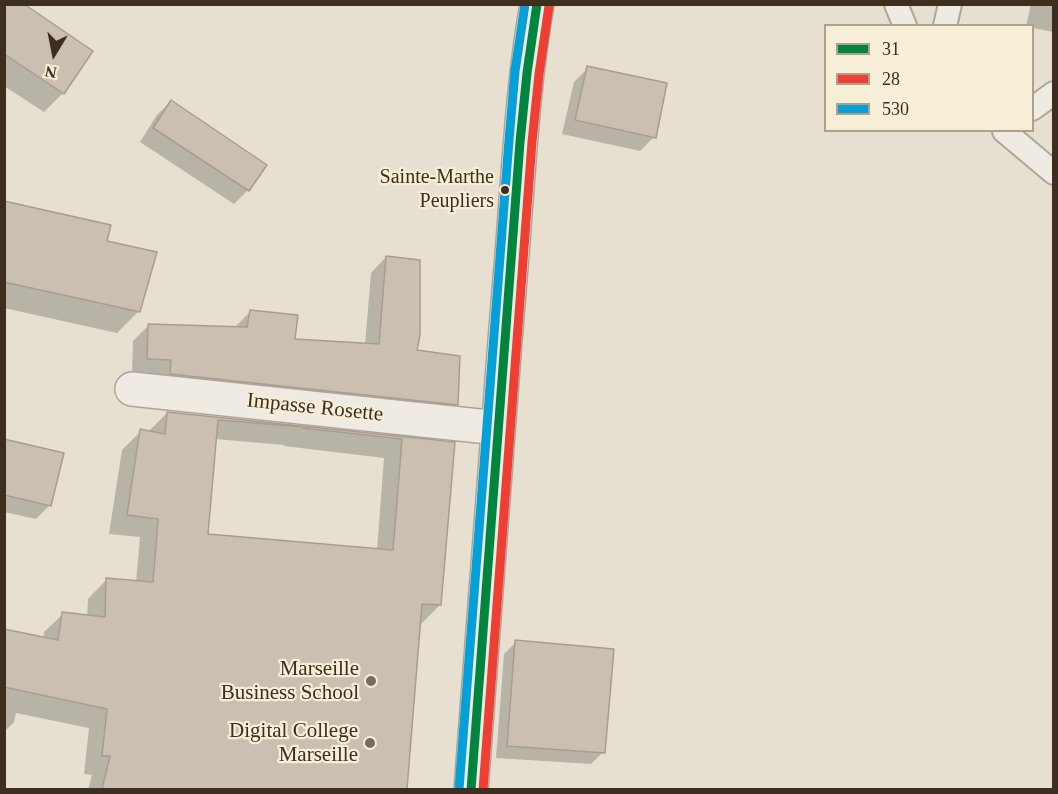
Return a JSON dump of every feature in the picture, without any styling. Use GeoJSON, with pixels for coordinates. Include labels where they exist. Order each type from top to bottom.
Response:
{"type":"FeatureCollection","features":[{"type":"Feature","properties":{"kind":"street"},"geometry":{"type":"LineString","coordinates":[[471,789],[498,428],[531,39],[537,4]]}},
{"type":"Feature","properties":{"kind":"street","name":"Impasse Rosette"},"geometry":{"type":"LineString","coordinates":[[132,389],[498,428]]}},
{"type":"Feature","properties":{"kind":"lane"},"geometry":{"type":"LineString","coordinates":[[897,4],[904,24]]}},
{"type":"Feature","properties":{"kind":"lane"},"geometry":{"type":"LineString","coordinates":[[945,24],[950,4]]}},
{"type":"Feature","properties":{"kind":"lane"},"geometry":{"type":"LineString","coordinates":[[1034,107],[1053,93]]}},
{"type":"Feature","properties":{"kind":"lane"},"geometry":{"type":"LineString","coordinates":[[1005,132],[1053,173]]}},
{"type":"Feature","properties":{"kind":"building"},"geometry":{"type":"Polygon","coordinates":[[[4,4],[24,4],[93,51],[64,94],[4,54],[4,4]]]}},
{"type":"Feature","properties":{"kind":"building"},"geometry":{"type":"Polygon","coordinates":[[[587,66],[667,83],[656,138],[575,120],[587,66]]]}},
{"type":"Feature","properties":{"kind":"building"},"geometry":{"type":"Polygon","coordinates":[[[171,100],[267,165],[249,191],[153,128],[171,100]]]}},
{"type":"Feature","properties":{"kind":"building"},"geometry":{"type":"Polygon","coordinates":[[[4,201],[111,225],[107,241],[157,252],[140,312],[4,282],[4,201]]]}},
{"type":"Feature","properties":{"kind":"building"},"geometry":{"type":"Polygon","coordinates":[[[386,256],[420,260],[420,335],[417,350],[460,356],[458,405],[170,374],[171,360],[147,359],[148,324],[247,327],[250,310],[298,315],[295,339],[379,344],[386,256]]]}},
{"type":"Feature","properties":{"kind":"building"},"geometry":{"type":"Polygon","coordinates":[[[167,412],[455,442],[441,605],[422,604],[407,789],[102,789],[110,756],[102,756],[107,709],[4,687],[4,629],[58,640],[62,612],[105,617],[106,578],[153,582],[158,519],[127,515],[140,429],[165,434],[167,412]],[[218,420],[208,534],[393,550],[402,439],[218,420]]]}},
{"type":"Feature","properties":{"kind":"building"},"geometry":{"type":"Polygon","coordinates":[[[4,439],[64,453],[51,506],[4,495],[4,439]]]}},
{"type":"Feature","properties":{"kind":"building"},"geometry":{"type":"Polygon","coordinates":[[[515,640],[614,649],[605,753],[507,746],[515,640]]]}},
{"type":"Feature","properties":{"kind":"transit line","name":"530"},"geometry":{"type":"LineString","coordinates":[[459,789],[509,140],[515,71],[525,4]]}},
{"type":"Feature","properties":{"kind":"transit line","name":"31"},"geometry":{"type":"LineString","coordinates":[[471,790],[520,142],[537,4]]}},
{"type":"Feature","properties":{"kind":"transit line","name":"28"},"geometry":{"type":"LineString","coordinates":[[483,790],[532,142],[549,6]]}},
{"type":"Feature","properties":{"kind":"place","name":"Sainte-Marthe Peupliers"},"geometry":{"type":"Point","coordinates":[505,190]}},
{"type":"Feature","properties":{"kind":"place","name":"Marseille Business School"},"geometry":{"type":"Point","coordinates":[371,681]}},
{"type":"Feature","properties":{"kind":"place","name":"Digital College Marseille"},"geometry":{"type":"Point","coordinates":[370,743]}}]}
